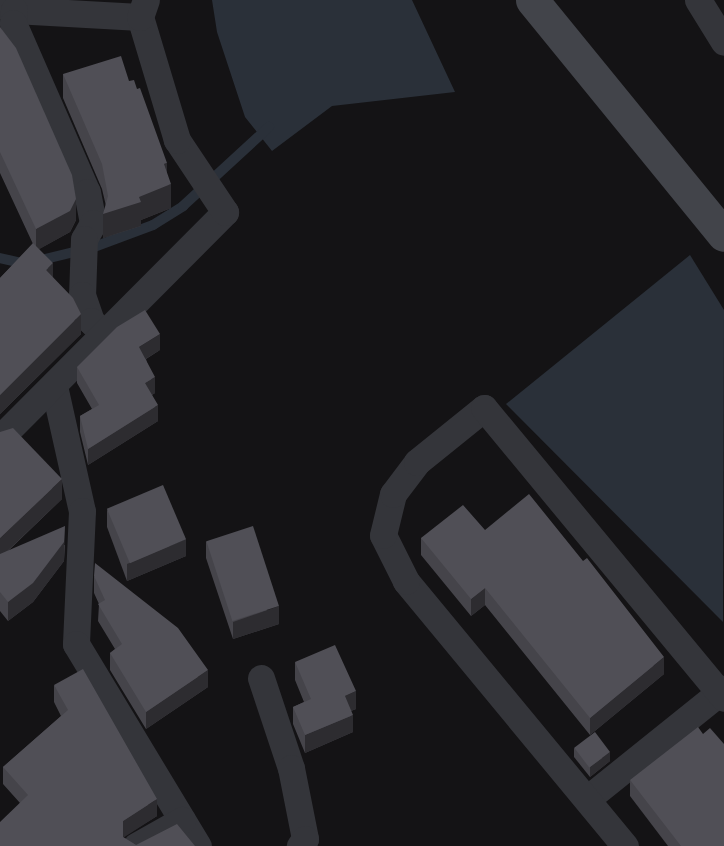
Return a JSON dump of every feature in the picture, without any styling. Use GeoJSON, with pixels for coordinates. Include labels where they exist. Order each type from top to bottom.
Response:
{"type":"FeatureCollection","features":[{"type":"Feature","properties":{"kind":"street"},"geometry":{"type":"LineString","coordinates":[[532,0],[724,235]]}},
{"type":"Feature","properties":{"kind":"street"},"geometry":{"type":"LineString","coordinates":[[698,0],[724,42]]}},
{"type":"Feature","properties":{"kind":"street"},"geometry":{"type":"LineString","coordinates":[[0,438],[54,386],[225,212],[177,140],[143,9],[7,7],[87,192],[93,223],[84,239],[82,296],[91,321],[104,335]]}},
{"type":"Feature","properties":{"kind":"street"},"geometry":{"type":"LineString","coordinates":[[54,386],[82,511],[76,644],[198,846]]}},
{"type":"Feature","properties":{"kind":"street"},"geometry":{"type":"LineString","coordinates":[[587,799],[723,693],[484,408],[417,462],[393,494],[383,535],[406,581],[625,846]]}},
{"type":"Feature","properties":{"kind":"street"},"geometry":{"type":"LineString","coordinates":[[261,678],[291,768],[305,839],[300,846]]}},
{"type":"Feature","properties":{"kind":"street"},"geometry":{"type":"LineString","coordinates":[[136,846],[182,820]]}},
{"type":"Feature","properties":{"kind":"shaded area"},"geometry":{"type":"Polygon","coordinates":[[[212,0],[412,0],[455,92],[332,106],[272,151],[245,117],[217,32],[212,0]]]}},
{"type":"Feature","properties":{"kind":"shaded area"},"geometry":{"type":"Polygon","coordinates":[[[690,255],[724,310],[723,622],[506,404],[690,255]]]}},
{"type":"Feature","properties":{"kind":"building"},"geometry":{"type":"Polygon","coordinates":[[[0,27],[16,48],[72,175],[76,199],[70,211],[36,229],[0,152],[0,27]]]}},
{"type":"Feature","properties":{"kind":"building"},"geometry":{"type":"Polygon","coordinates":[[[121,56],[129,81],[134,80],[137,89],[140,88],[167,163],[164,164],[171,184],[139,197],[141,202],[103,214],[108,196],[102,164],[63,74],[121,56]]]}},
{"type":"Feature","properties":{"kind":"building"},"geometry":{"type":"Polygon","coordinates":[[[33,243],[53,263],[46,270],[73,298],[81,314],[0,395],[0,278],[33,243]]]}},
{"type":"Feature","properties":{"kind":"building"},"geometry":{"type":"Polygon","coordinates":[[[145,310],[160,334],[139,347],[155,377],[145,383],[158,405],[88,449],[80,416],[99,405],[77,367],[117,327],[145,310]]]}},
{"type":"Feature","properties":{"kind":"building"},"geometry":{"type":"Polygon","coordinates":[[[13,428],[62,479],[0,538],[0,432],[13,428]]]}},
{"type":"Feature","properties":{"kind":"building"},"geometry":{"type":"Polygon","coordinates":[[[163,485],[186,539],[130,563],[107,509],[163,485]]]}},
{"type":"Feature","properties":{"kind":"building"},"geometry":{"type":"Polygon","coordinates":[[[529,494],[583,561],[587,558],[664,657],[590,718],[485,588],[471,599],[421,538],[463,505],[485,530],[529,494]]]}},
{"type":"Feature","properties":{"kind":"building"},"geometry":{"type":"Polygon","coordinates":[[[65,526],[64,542],[33,583],[8,602],[0,592],[0,554],[65,526]]]}},
{"type":"Feature","properties":{"kind":"building"},"geometry":{"type":"Polygon","coordinates":[[[253,526],[279,606],[232,621],[206,541],[253,526]]]}},
{"type":"Feature","properties":{"kind":"building"},"geometry":{"type":"Polygon","coordinates":[[[95,563],[178,628],[208,670],[146,712],[110,653],[122,644],[98,604],[105,600],[94,576],[95,563]]]}},
{"type":"Feature","properties":{"kind":"building"},"geometry":{"type":"Polygon","coordinates":[[[335,645],[356,691],[345,696],[353,715],[305,735],[293,707],[311,699],[295,662],[335,645]]]}},
{"type":"Feature","properties":{"kind":"building"},"geometry":{"type":"Polygon","coordinates":[[[83,669],[157,799],[123,821],[123,837],[136,845],[177,824],[195,846],[0,846],[0,822],[28,795],[3,767],[68,710],[54,685],[83,669]]]}},
{"type":"Feature","properties":{"kind":"building"},"geometry":{"type":"Polygon","coordinates":[[[698,727],[703,734],[710,728],[724,744],[724,846],[681,846],[630,780],[698,727]]]}},
{"type":"Feature","properties":{"kind":"building"},"geometry":{"type":"Polygon","coordinates":[[[595,732],[610,752],[589,768],[574,748],[595,732]]]}},
{"type":"Feature","properties":{"kind":"waterway"},"geometry":{"type":"LineString","coordinates":[[0,258],[25,264],[94,247],[153,225],[183,206],[269,127]]}}]}
